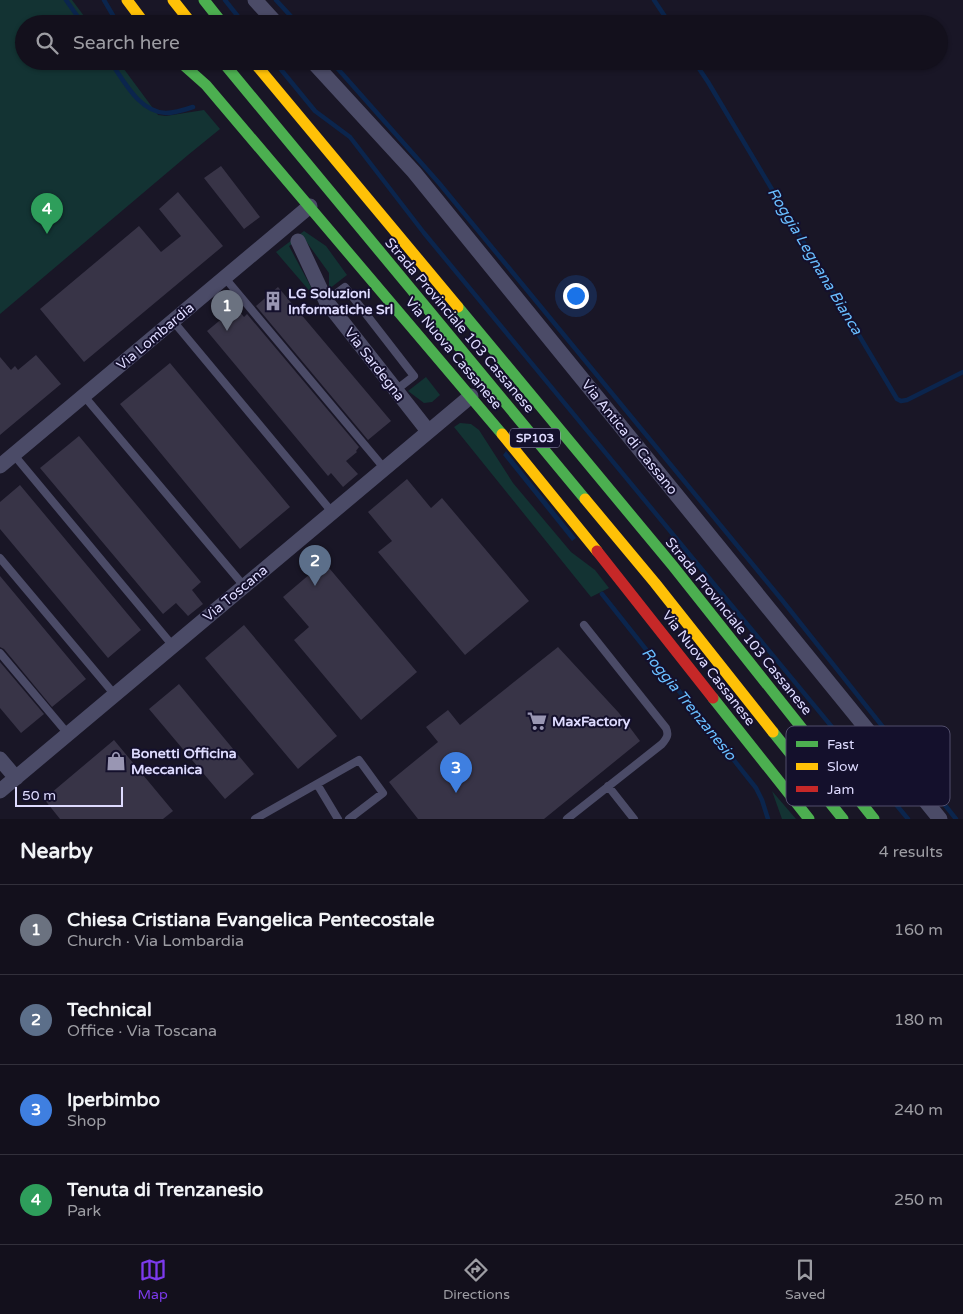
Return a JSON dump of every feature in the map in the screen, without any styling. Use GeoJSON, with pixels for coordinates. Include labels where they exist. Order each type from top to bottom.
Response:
{"type":"FeatureCollection","features":[{"type":"Feature","properties":{"kind":"main road"},"geometry":{"type":"LineString","coordinates":[[128,0],[139,15]]}},
{"type":"Feature","properties":{"kind":"main road"},"geometry":{"type":"LineString","coordinates":[[173,0],[185,15]]}},
{"type":"Feature","properties":{"kind":"main road"},"geometry":{"type":"LineString","coordinates":[[204,0],[216,15]]}},
{"type":"Feature","properties":{"kind":"main road","name":"Via Nuova Cassanese"},"geometry":{"type":"LineString","coordinates":[[189,70],[206,85],[522,457],[706,686],[786,789]]}},
{"type":"Feature","properties":{"kind":"main road","name":"Strada Provinciale 103 Cassanese"},"geometry":{"type":"LineString","coordinates":[[229,70],[655,583],[786,747]]}},
{"type":"Feature","properties":{"kind":"main road","name":"Strada Provinciale 103 Cassanese"},"geometry":{"type":"LineString","coordinates":[[260,70],[673,566],[800,726]]}},
{"type":"Feature","properties":{"kind":"main road","name":"SP103"},"geometry":{"type":"LineString","coordinates":[[673,566],[804,713]]}},
{"type":"Feature","properties":{"kind":"main road","name":"Via Nuova Cassanese"},"geometry":{"type":"LineString","coordinates":[[799,806],[809,819]]}},
{"type":"Feature","properties":{"kind":"main road","name":"Strada Provinciale 103 Cassanese"},"geometry":{"type":"LineString","coordinates":[[833,806],[843,819]]}},
{"type":"Feature","properties":{"kind":"main road","name":"Strada Provinciale 103 Cassanese"},"geometry":{"type":"LineString","coordinates":[[864,806],[874,819]]}},
{"type":"Feature","properties":{"kind":"street"},"geometry":{"type":"LineString","coordinates":[[255,0],[269,15]]}},
{"type":"Feature","properties":{"kind":"street","name":"Via Antica di Cassano"},"geometry":{"type":"LineString","coordinates":[[320,70],[420,179],[864,726]]}},
{"type":"Feature","properties":{"kind":"street","name":"Via Lombardia"},"geometry":{"type":"LineString","coordinates":[[0,466],[310,206]]}},
{"type":"Feature","properties":{"kind":"street","name":"Via Sardegna"},"geometry":{"type":"LineString","coordinates":[[298,241],[326,301],[428,431]]}},
{"type":"Feature","properties":{"kind":"street","name":"Via Toscana"},"geometry":{"type":"LineString","coordinates":[[0,791],[471,396]]}},
{"type":"Feature","properties":{"kind":"street"},"geometry":{"type":"LineString","coordinates":[[0,759],[16,778]]}},
{"type":"Feature","properties":{"kind":"street","name":"Via Antica di Cassano"},"geometry":{"type":"LineString","coordinates":[[929,806],[940,819]]}},
{"type":"Feature","properties":{"kind":"lane"},"geometry":{"type":"LineString","coordinates":[[225,278],[384,468]]}},
{"type":"Feature","properties":{"kind":"lane"},"geometry":{"type":"LineString","coordinates":[[326,301],[345,287],[414,376],[396,390]]}},
{"type":"Feature","properties":{"kind":"lane"},"geometry":{"type":"LineString","coordinates":[[173,321],[332,512]]}},
{"type":"Feature","properties":{"kind":"lane"},"geometry":{"type":"LineString","coordinates":[[84,396],[244,586]]}},
{"type":"Feature","properties":{"kind":"lane"},"geometry":{"type":"LineString","coordinates":[[14,455],[173,646]]}},
{"type":"Feature","properties":{"kind":"lane"},"geometry":{"type":"LineString","coordinates":[[0,558],[115,695]]}},
{"type":"Feature","properties":{"kind":"lane"},"geometry":{"type":"LineString","coordinates":[[567,819],[662,744],[667,739],[668,731],[584,625]]}},
{"type":"Feature","properties":{"kind":"lane"},"geometry":{"type":"LineString","coordinates":[[0,653],[68,734]]}},
{"type":"Feature","properties":{"kind":"lane"},"geometry":{"type":"LineString","coordinates":[[255,819],[359,760],[382,793],[349,819]]}},
{"type":"Feature","properties":{"kind":"lane"},"geometry":{"type":"LineString","coordinates":[[316,784],[338,819]]}},
{"type":"Feature","properties":{"kind":"lane"},"geometry":{"type":"LineString","coordinates":[[608,786],[634,819]]}},
{"type":"Feature","properties":{"kind":"lane"},"geometry":{"type":"LineString","coordinates":[[798,806],[805,819]]}},
{"type":"Feature","properties":{"kind":"green space"},"geometry":{"type":"Polygon","coordinates":[[[0,0],[72,0],[83,15],[15,15],[15,70],[125,70],[158,115],[166,116],[204,110],[220,129],[0,314],[0,0]]]}},
{"type":"Feature","properties":{"kind":"green space"},"geometry":{"type":"Polygon","coordinates":[[[304,231],[326,246],[347,275],[329,289],[329,273],[303,237],[289,246],[319,302],[276,252],[304,231]]]}},
{"type":"Feature","properties":{"kind":"green space"},"geometry":{"type":"Polygon","coordinates":[[[426,377],[440,395],[432,402],[424,403],[408,391],[426,377]]]}},
{"type":"Feature","properties":{"kind":"green space"},"geometry":{"type":"Polygon","coordinates":[[[460,423],[471,424],[479,430],[513,483],[571,552],[595,570],[609,588],[591,597],[454,427],[460,423]]]}},
{"type":"Feature","properties":{"kind":"green space"},"geometry":{"type":"Polygon","coordinates":[[[772,791],[796,819],[782,819],[772,791]]]}},
{"type":"Feature","properties":{"kind":"water"},"geometry":{"type":"Polygon","coordinates":[[[506,451],[576,538],[572,541],[503,455],[506,451]]]}},
{"type":"Feature","properties":{"kind":"building"},"geometry":{"type":"Polygon","coordinates":[[[221,166],[260,217],[244,229],[204,178],[221,166]]]}},
{"type":"Feature","properties":{"kind":"building"},"geometry":{"type":"Polygon","coordinates":[[[178,192],[223,246],[84,362],[40,309],[139,226],[161,252],[181,236],[159,209],[178,192]]]}},
{"type":"Feature","properties":{"kind":"building"},"geometry":{"type":"Polygon","coordinates":[[[278,287],[391,421],[368,440],[256,306],[278,287]]]}},
{"type":"Feature","properties":{"kind":"building"},"geometry":{"type":"Polygon","coordinates":[[[236,307],[244,317],[247,314],[359,447],[357,452],[346,461],[358,474],[343,487],[331,473],[328,476],[207,331],[236,307]]]}},
{"type":"Feature","properties":{"kind":"building"},"geometry":{"type":"Polygon","coordinates":[[[36,355],[61,384],[0,435],[0,357],[11,370],[15,366],[18,370],[36,355]]]}},
{"type":"Feature","properties":{"kind":"building"},"geometry":{"type":"Polygon","coordinates":[[[170,363],[290,507],[240,549],[120,404],[170,363]]]}},
{"type":"Feature","properties":{"kind":"building"},"geometry":{"type":"Polygon","coordinates":[[[79,436],[201,582],[192,590],[203,604],[188,616],[176,603],[163,614],[40,468],[79,436]]]}},
{"type":"Feature","properties":{"kind":"building"},"geometry":{"type":"Polygon","coordinates":[[[407,479],[431,508],[442,498],[529,601],[465,655],[378,552],[392,541],[368,512],[407,479]]]}},
{"type":"Feature","properties":{"kind":"building"},"geometry":{"type":"Polygon","coordinates":[[[20,485],[141,630],[108,658],[0,529],[0,502],[20,485]]]}},
{"type":"Feature","properties":{"kind":"building"},"geometry":{"type":"Polygon","coordinates":[[[324,562],[417,672],[361,720],[294,640],[309,627],[283,597],[324,562]]]}},
{"type":"Feature","properties":{"kind":"building"},"geometry":{"type":"Polygon","coordinates":[[[0,576],[86,679],[52,707],[4,649],[0,647],[0,576]]]}},
{"type":"Feature","properties":{"kind":"building"},"geometry":{"type":"Polygon","coordinates":[[[244,625],[337,736],[298,769],[205,658],[244,625]]]}},
{"type":"Feature","properties":{"kind":"building"},"geometry":{"type":"Polygon","coordinates":[[[558,647],[619,713],[640,741],[544,819],[418,819],[389,782],[438,742],[426,727],[448,710],[460,725],[558,647]]]}},
{"type":"Feature","properties":{"kind":"building"},"geometry":{"type":"Polygon","coordinates":[[[0,662],[44,714],[21,733],[0,708],[0,662]]]}},
{"type":"Feature","properties":{"kind":"building"},"geometry":{"type":"Polygon","coordinates":[[[179,684],[254,774],[225,799],[149,709],[179,684]]]}},
{"type":"Feature","properties":{"kind":"building"},"geometry":{"type":"Polygon","coordinates":[[[114,740],[173,811],[163,819],[60,819],[44,799],[114,740]]]}},
{"type":"Feature","properties":{"kind":"waterway","name":"Roggia Trenzanesio"},"geometry":{"type":"LineString","coordinates":[[66,0],[77,15]]}},
{"type":"Feature","properties":{"kind":"waterway"},"geometry":{"type":"LineString","coordinates":[[104,0],[113,15]]}},
{"type":"Feature","properties":{"kind":"waterway"},"geometry":{"type":"LineString","coordinates":[[225,0],[237,15]]}},
{"type":"Feature","properties":{"kind":"waterway"},"geometry":{"type":"LineString","coordinates":[[276,0],[290,15]]}},
{"type":"Feature","properties":{"kind":"waterway","name":"Roggia Legnana Bianca"},"geometry":{"type":"LineString","coordinates":[[654,0],[664,15]]}},
{"type":"Feature","properties":{"kind":"waterway","name":"Roggia Trenzanesio"},"geometry":{"type":"LineString","coordinates":[[116,70],[133,94],[148,107],[156,111],[176,112],[193,107]]}},
{"type":"Feature","properties":{"kind":"waterway"},"geometry":{"type":"LineString","coordinates":[[281,70],[315,111],[350,137],[424,233],[831,726]]}},
{"type":"Feature","properties":{"kind":"waterway"},"geometry":{"type":"LineString","coordinates":[[339,70],[439,183],[782,600],[882,726]]}},
{"type":"Feature","properties":{"kind":"waterway","name":"Roggia Legnana Bianca"},"geometry":{"type":"LineString","coordinates":[[700,70],[897,399],[901,401],[907,400],[963,372]]}},
{"type":"Feature","properties":{"kind":"waterway","name":"Roggia Trenzanesio"},"geometry":{"type":"LineString","coordinates":[[602,594],[756,788],[768,819]]}},
{"type":"Feature","properties":{"kind":"waterway"},"geometry":{"type":"LineString","coordinates":[[897,806],[908,819]]}},
{"type":"Feature","properties":{"kind":"waterway"},"geometry":{"type":"LineString","coordinates":[[946,806],[956,819]]}},
{"type":"Feature","properties":{"kind":"traffic: fast"},"geometry":{"type":"LineString","coordinates":[[204,0],[216,15]]}},
{"type":"Feature","properties":{"kind":"traffic: fast"},"geometry":{"type":"LineString","coordinates":[[189,70],[197,77]]}},
{"type":"Feature","properties":{"kind":"traffic: fast"},"geometry":{"type":"LineString","coordinates":[[229,70],[585,499]]}},
{"type":"Feature","properties":{"kind":"traffic: fast"},"geometry":{"type":"LineString","coordinates":[[197,77],[206,85],[502,434]]}},
{"type":"Feature","properties":{"kind":"traffic: fast"},"geometry":{"type":"LineString","coordinates":[[458,307],[673,566],[800,726]]}},
{"type":"Feature","properties":{"kind":"traffic: fast"},"geometry":{"type":"LineString","coordinates":[[713,698],[786,790]]}},
{"type":"Feature","properties":{"kind":"traffic: fast"},"geometry":{"type":"LineString","coordinates":[[773,732],[786,748]]}},
{"type":"Feature","properties":{"kind":"traffic: fast"},"geometry":{"type":"LineString","coordinates":[[799,806],[809,819]]}},
{"type":"Feature","properties":{"kind":"traffic: fast"},"geometry":{"type":"LineString","coordinates":[[833,806],[843,819]]}},
{"type":"Feature","properties":{"kind":"traffic: fast"},"geometry":{"type":"LineString","coordinates":[[864,806],[874,819]]}},
{"type":"Feature","properties":{"kind":"traffic: slow"},"geometry":{"type":"LineString","coordinates":[[127,0],[138,15]]}},
{"type":"Feature","properties":{"kind":"traffic: slow"},"geometry":{"type":"LineString","coordinates":[[173,0],[185,15]]}},
{"type":"Feature","properties":{"kind":"traffic: slow"},"geometry":{"type":"LineString","coordinates":[[260,70],[458,307]]}},
{"type":"Feature","properties":{"kind":"traffic: slow"},"geometry":{"type":"LineString","coordinates":[[502,434],[597,551]]}},
{"type":"Feature","properties":{"kind":"traffic: slow"},"geometry":{"type":"LineString","coordinates":[[585,499],[655,583],[773,732]]}},
{"type":"Feature","properties":{"kind":"traffic: jam"},"geometry":{"type":"LineString","coordinates":[[597,551],[713,698]]}},
{"type":"Feature","properties":{"kind":"place","name":"Tenuta di Trenzanesio"},"geometry":{"type":"Point","coordinates":[47,234]}},
{"type":"Feature","properties":{"kind":"place","name":"LG Soluzioni Informatiche Srl"},"geometry":{"type":"Point","coordinates":[273,301]}},
{"type":"Feature","properties":{"kind":"place","name":"Chiesa Cristiana Evangelica Pentecostale"},"geometry":{"type":"Point","coordinates":[227,331]}},
{"type":"Feature","properties":{"kind":"place","name":"Technical"},"geometry":{"type":"Point","coordinates":[315,586]}},
{"type":"Feature","properties":{"kind":"place","name":"MaxFactory"},"geometry":{"type":"Point","coordinates":[537,721]}},
{"type":"Feature","properties":{"kind":"place","name":"Bonetti Officina Meccanica"},"geometry":{"type":"Point","coordinates":[116,761]}},
{"type":"Feature","properties":{"kind":"place","name":"Iperbimbo"},"geometry":{"type":"Point","coordinates":[456,793]}}]}
